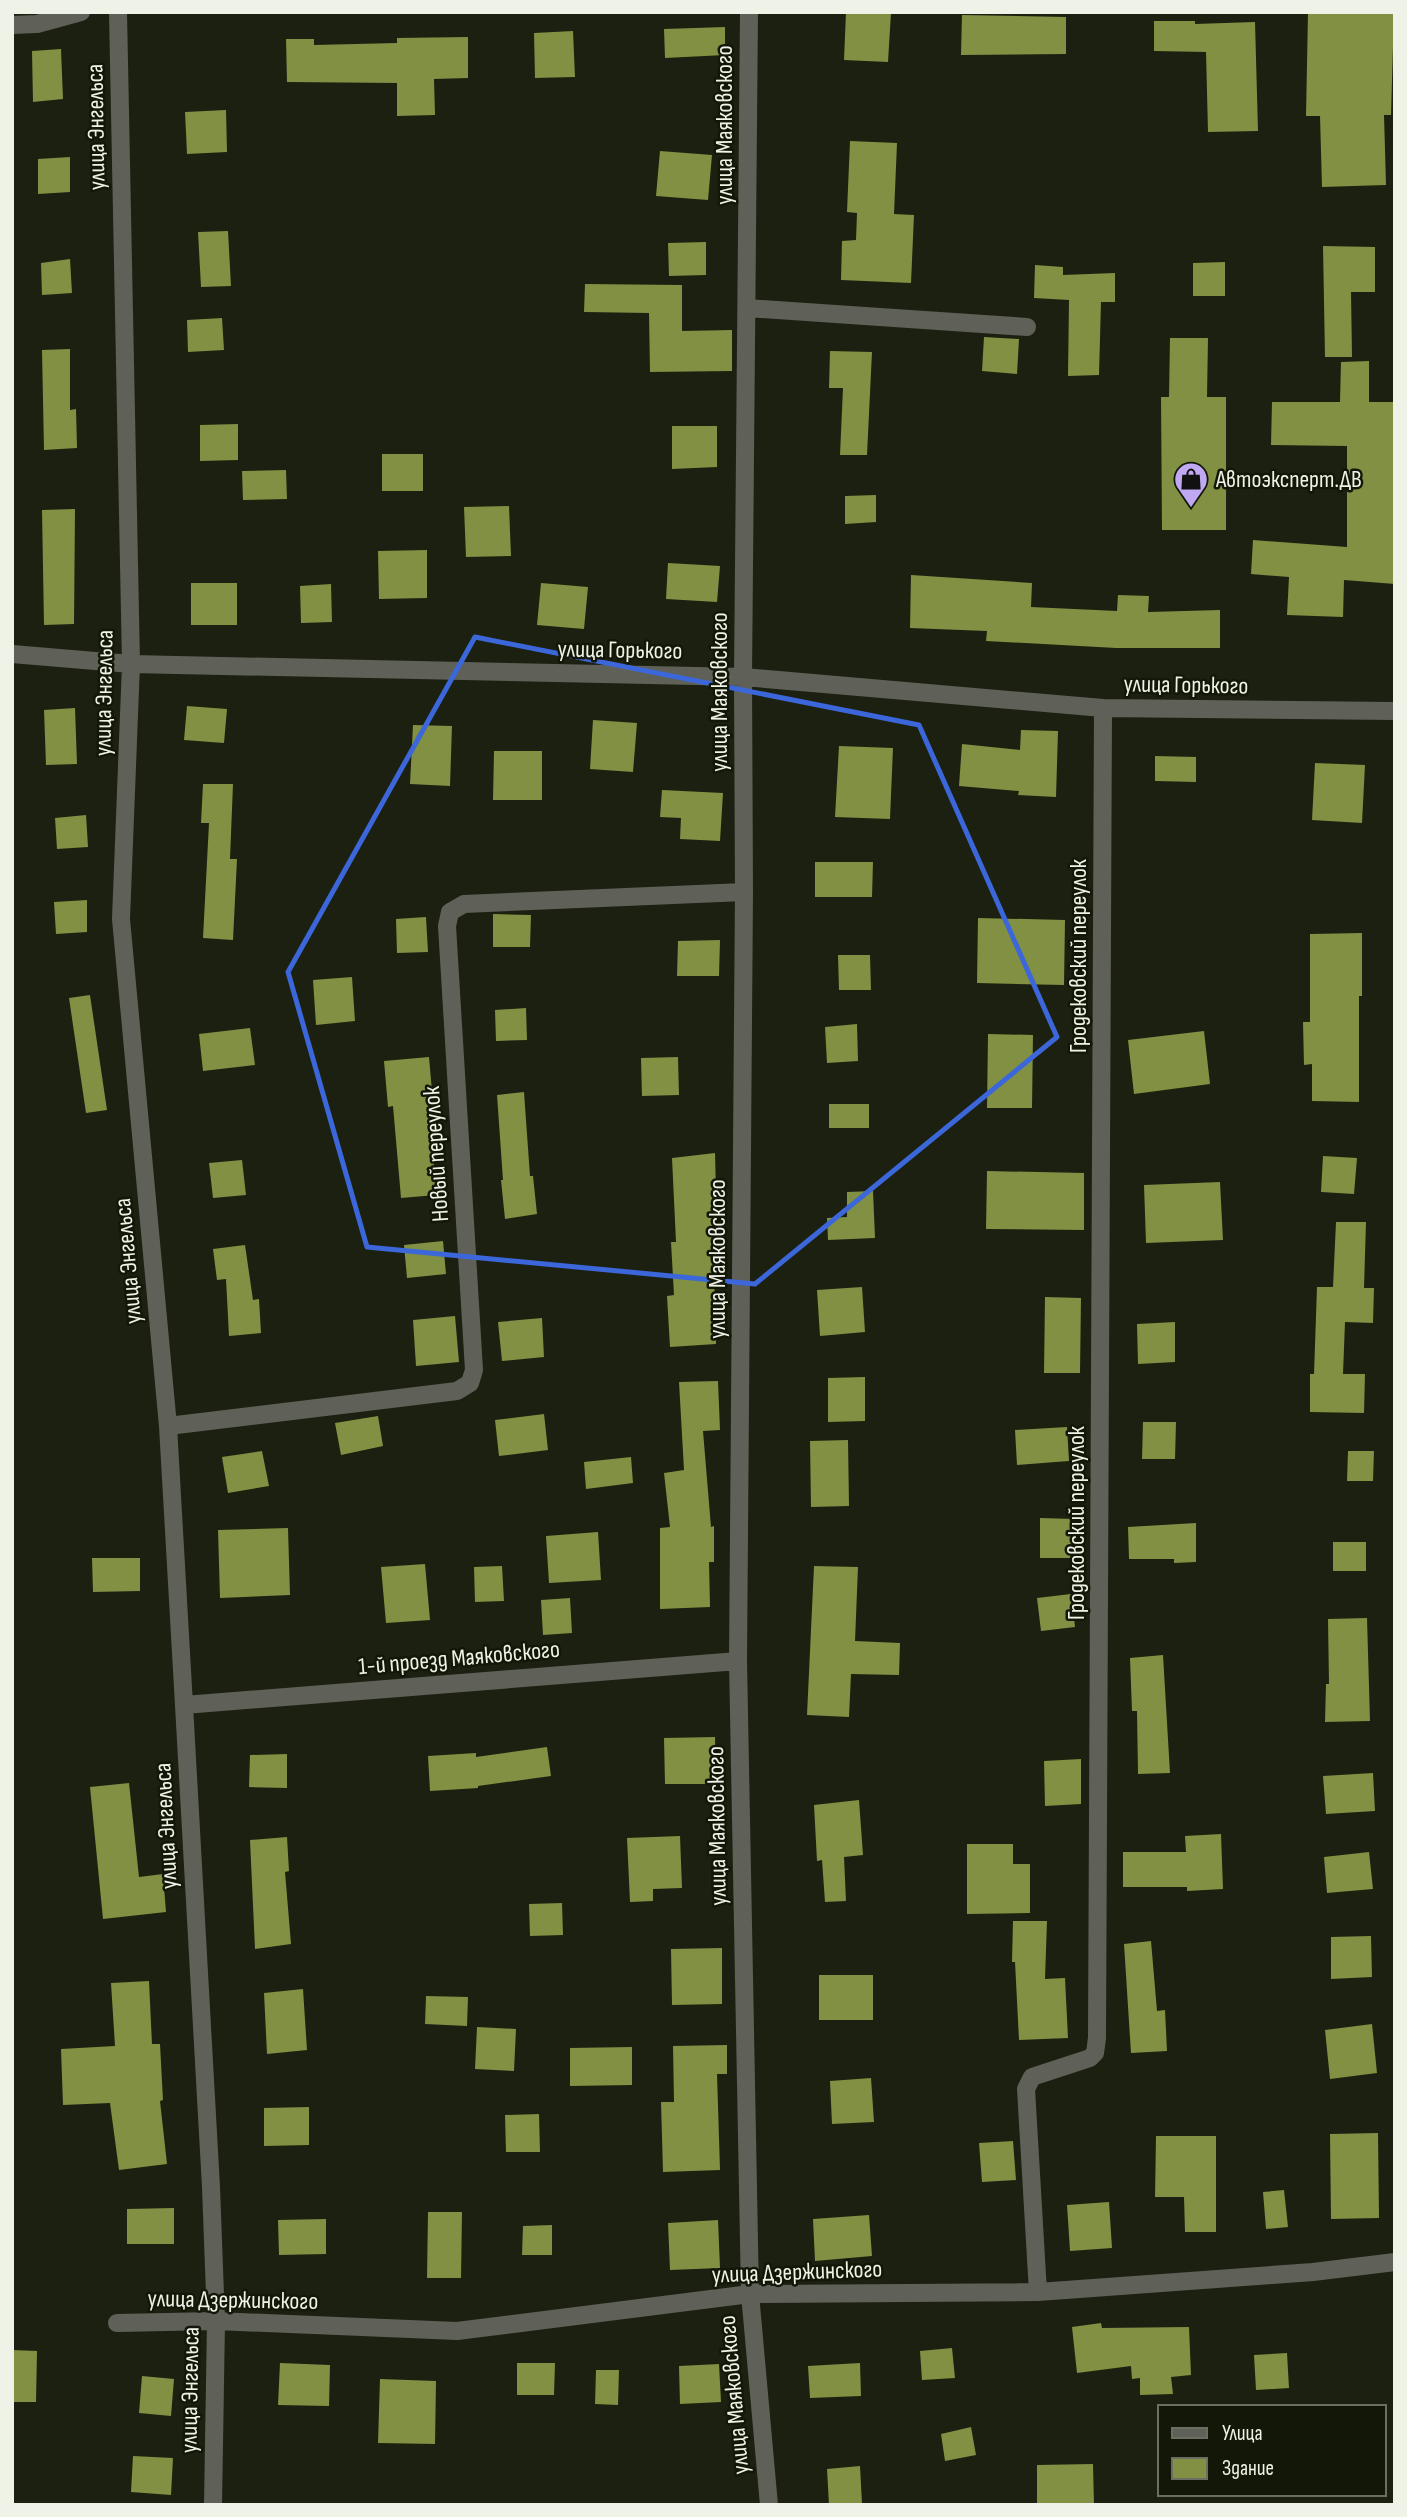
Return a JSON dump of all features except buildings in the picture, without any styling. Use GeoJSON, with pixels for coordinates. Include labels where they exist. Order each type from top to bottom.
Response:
{"type":"FeatureCollection","features":[{"type":"Feature","properties":{"kind":"street"},"geometry":{"type":"LineString","coordinates":[[12,25],[37,24],[81,12]]}},
{"type":"Feature","properties":{"kind":"street","name":"улица Энгельса"},"geometry":{"type":"LineString","coordinates":[[118,12],[131,664],[121,919],[168,1426],[210,2174],[216,2321],[213,2505]]}},
{"type":"Feature","properties":{"kind":"street","name":"улица Маяковского"},"geometry":{"type":"LineString","coordinates":[[750,12],[743,677],[738,1661],[750,2294],[769,2505]]}},
{"type":"Feature","properties":{"kind":"street"},"geometry":{"type":"LineString","coordinates":[[747,308],[1027,327]]}},
{"type":"Feature","properties":{"kind":"street","name":"улица Горького"},"geometry":{"type":"LineString","coordinates":[[12,654],[131,664],[743,677],[1103,708],[1395,711]]}},
{"type":"Feature","properties":{"kind":"street","name":"Гродековский переулок"},"geometry":{"type":"LineString","coordinates":[[1038,2292],[1026,2089],[1032,2077],[1083,2061],[1095,2053],[1097,2047],[1103,708]]}},
{"type":"Feature","properties":{"kind":"street","name":"Новый переулок"},"geometry":{"type":"LineString","coordinates":[[168,1426],[457,1391],[470,1383],[474,1370],[447,926],[450,912],[464,904],[744,892]]}},
{"type":"Feature","properties":{"kind":"street","name":"1-й проезд Маяковского"},"geometry":{"type":"LineString","coordinates":[[184,1705],[738,1661]]}},
{"type":"Feature","properties":{"kind":"street","name":"улица Дзержинского"},"geometry":{"type":"LineString","coordinates":[[117,2323],[216,2321],[457,2331],[750,2294],[1038,2292],[1313,2272],[1395,2262]]}},
{"type":"Feature","properties":{"kind":"highlighted area"},"geometry":{"type":"Polygon","coordinates":[[[475,637],[919,725],[1057,1037],[755,1284],[367,1247],[288,972],[475,637]]]}},
{"type":"Feature","properties":{"kind":"place","name":"Автоэксперт.ДВ"},"geometry":{"type":"Point","coordinates":[1191,509]}}]}
